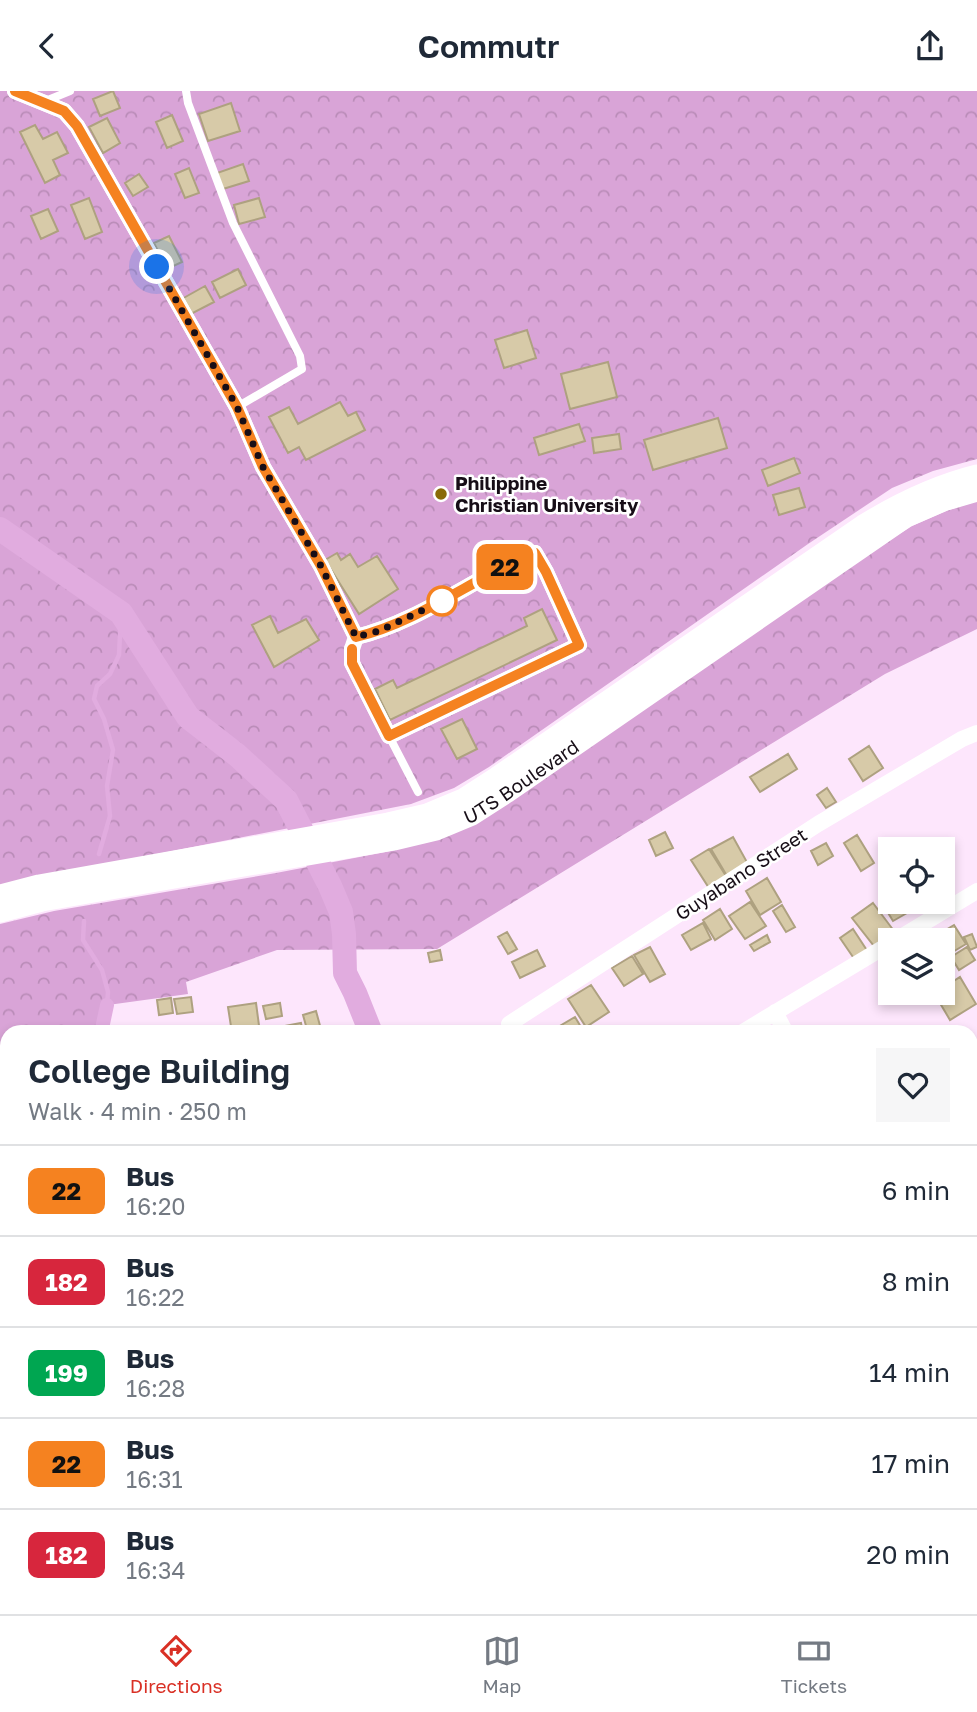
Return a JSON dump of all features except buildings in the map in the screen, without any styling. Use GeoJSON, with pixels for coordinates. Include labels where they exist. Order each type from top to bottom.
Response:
{"type":"FeatureCollection","features":[{"type":"Feature","properties":{"kind":"main road","name":"UTS Boulevard"},"geometry":{"type":"LineString","coordinates":[[0,912],[332,842],[388,823],[427,814],[463,799],[865,524],[900,503],[977,475]]}},
{"type":"Feature","properties":{"kind":"main road","name":"UTS Boulevard"},"geometry":{"type":"LineString","coordinates":[[332,842],[394,840],[472,815],[906,517],[943,501],[977,491]]}},
{"type":"Feature","properties":{"kind":"main road","name":"UTS Boulevard"},"geometry":{"type":"LineString","coordinates":[[0,895],[39,885],[272,853]]}},
{"type":"Feature","properties":{"kind":"street"},"geometry":{"type":"LineString","coordinates":[[15,91],[64,111],[77,126],[237,407],[263,467],[321,566],[356,637],[352,649],[352,663],[389,736],[579,645],[535,553],[379,631],[356,637]]}},
{"type":"Feature","properties":{"kind":"street","name":"Guyabano Street"},"geometry":{"type":"LineString","coordinates":[[516,1025],[818,824],[962,739],[977,733]]}},
{"type":"Feature","properties":{"kind":"street"},"geometry":{"type":"LineString","coordinates":[[916,928],[977,891]]}},
{"type":"Feature","properties":{"kind":"street"},"geometry":{"type":"LineString","coordinates":[[754,1025],[878,951]]}},
{"type":"Feature","properties":{"kind":"street"},"geometry":{"type":"LineString","coordinates":[[775,1012],[782,1025]]}},
{"type":"Feature","properties":{"kind":"lane"},"geometry":{"type":"LineString","coordinates":[[43,102],[70,91]]}},
{"type":"Feature","properties":{"kind":"lane"},"geometry":{"type":"LineString","coordinates":[[186,91],[188,103],[233,223],[300,356],[302,369],[237,407]]}},
{"type":"Feature","properties":{"kind":"lane"},"geometry":{"type":"LineString","coordinates":[[389,736],[418,792]]}},
{"type":"Feature","properties":{"kind":"green space","name":"Philippine Christian University"},"geometry":{"type":"Polygon","coordinates":[[[0,91],[977,91],[977,459],[933,471],[892,488],[489,767],[454,788],[411,804],[0,885],[0,91]]]}},
{"type":"Feature","properties":{"kind":"green space"},"geometry":{"type":"Polygon","coordinates":[[[977,501],[977,629],[885,674],[437,949],[277,950],[186,982],[188,994],[108,1005],[103,1025],[0,1025],[0,924],[54,911],[396,850],[912,526],[977,501]]]}},
{"type":"Feature","properties":{"kind":"waterway"},"geometry":{"type":"LineString","coordinates":[[0,529],[121,613],[188,717],[237,755],[286,800],[341,912],[345,973],[368,1025]]}},
{"type":"Feature","properties":{"kind":"waterway"},"geometry":{"type":"LineString","coordinates":[[99,854],[110,816],[107,786],[113,750],[104,719],[94,699],[97,686],[110,674],[119,655],[121,613]]}},
{"type":"Feature","properties":{"kind":"waterway"},"geometry":{"type":"LineString","coordinates":[[84,921],[83,940],[102,970],[108,992],[107,1005]]}},
{"type":"Feature","properties":{"kind":"waterway"},"geometry":{"type":"LineString","coordinates":[[103,1025],[107,1005]]}},
{"type":"Feature","properties":{"kind":"bus line","name":"22"},"geometry":{"type":"LineString","coordinates":[[15,91],[64,111],[77,126],[237,407],[263,467],[321,566],[356,637],[379,631],[535,553],[579,645],[389,736],[352,663],[352,649]]}},
{"type":"Feature","properties":{"kind":"place","name":"Philippine Christian University"},"geometry":{"type":"Point","coordinates":[441,494]}},
{"type":"Feature","properties":{"kind":"route"},"geometry":{"type":"LineString","coordinates":[[157,267],[237,407],[263,467],[321,566],[356,637],[379,631],[442,601]]}}]}
